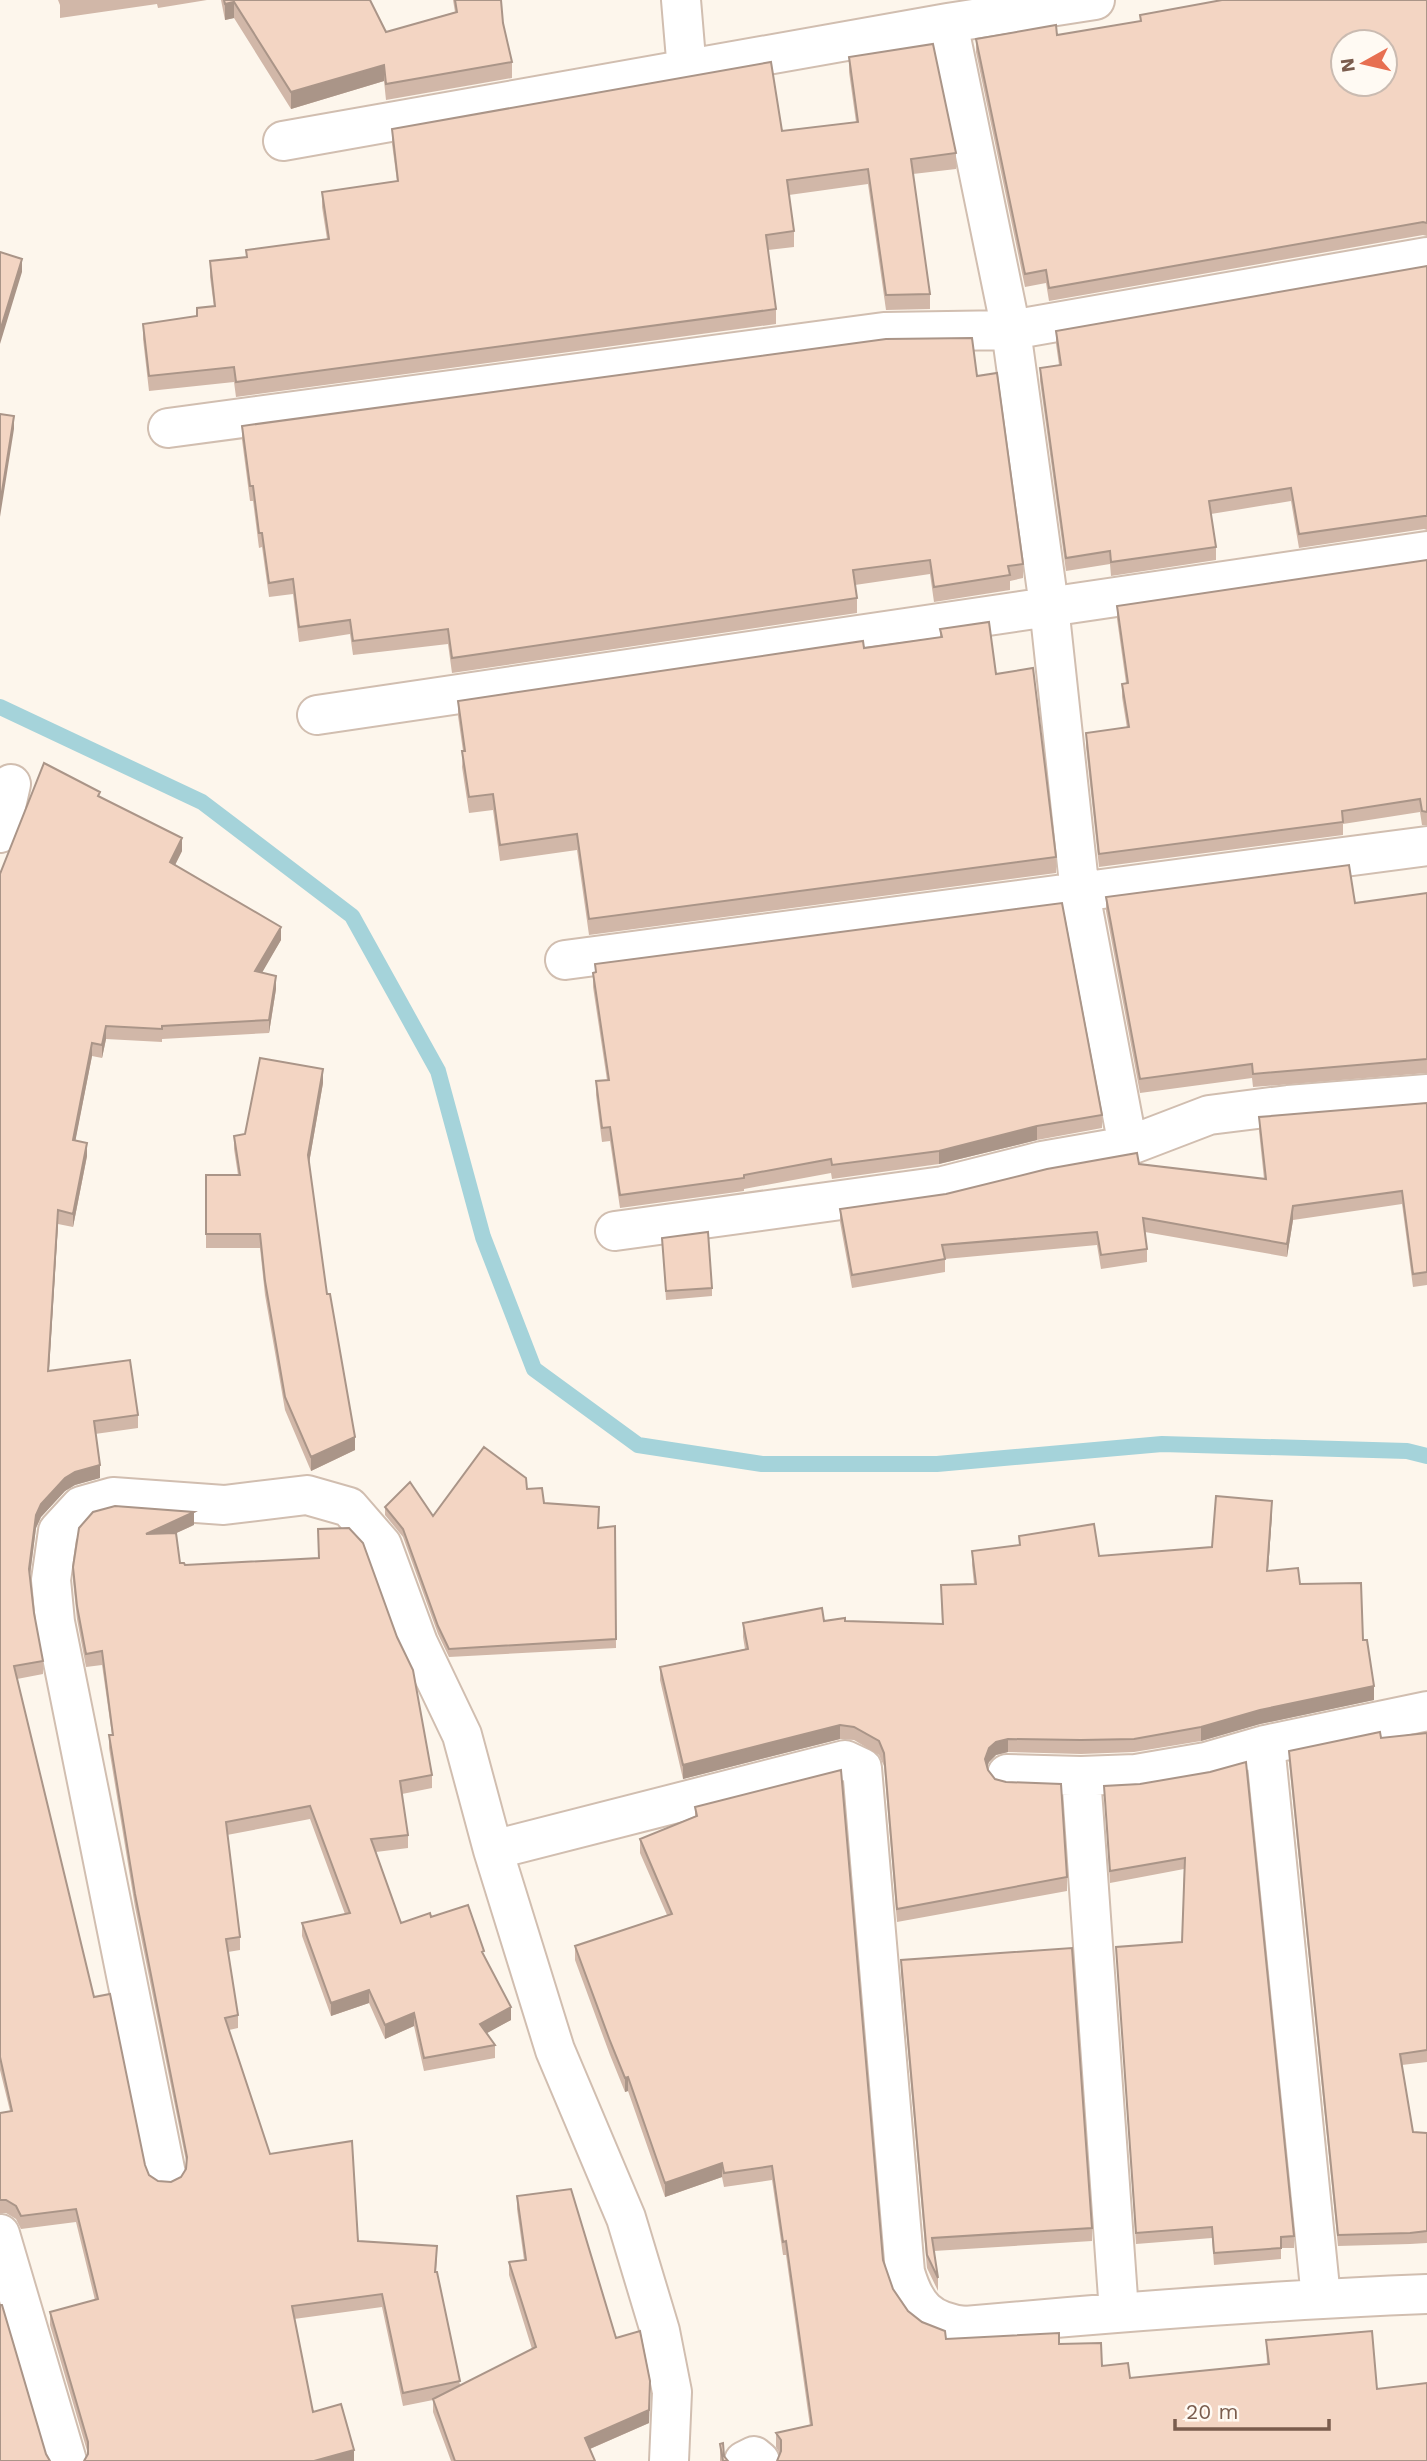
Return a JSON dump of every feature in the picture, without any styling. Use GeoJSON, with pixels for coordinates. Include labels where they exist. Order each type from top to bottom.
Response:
{"type":"FeatureCollection","features":[{"type":"Feature","properties":{"kind":"street"},"geometry":{"type":"LineString","coordinates":[[681,0],[687,71]]}},
{"type":"Feature","properties":{"kind":"street"},"geometry":{"type":"LineString","coordinates":[[284,141],[948,23],[1095,0]]}},
{"type":"Feature","properties":{"kind":"street"},"geometry":{"type":"LineString","coordinates":[[948,23],[1011,330],[1049,606],[1080,893],[1128,1146]]}},
{"type":"Feature","properties":{"kind":"street"},"geometry":{"type":"LineString","coordinates":[[168,428],[884,332],[1011,330],[1427,257]]}},
{"type":"Feature","properties":{"kind":"street"},"geometry":{"type":"LineString","coordinates":[[317,715],[1427,551]]}},
{"type":"Feature","properties":{"kind":"street"},"geometry":{"type":"LineString","coordinates":[[0,833],[11,784]]}},
{"type":"Feature","properties":{"kind":"street"},"geometry":{"type":"LineString","coordinates":[[565,960],[1427,846]]}},
{"type":"Feature","properties":{"kind":"street"},"geometry":{"type":"LineString","coordinates":[[615,1231],[943,1186],[1042,1161],[1128,1146],[1209,1115],[1288,1105],[1427,1094]]}},
{"type":"Feature","properties":{"kind":"street"},"geometry":{"type":"LineString","coordinates":[[166,2174],[55,1622],[51,1580],[58,1531],[81,1506],[113,1497],[224,1505],[307,1496],[349,1507],[382,1545],[418,1643],[462,1735],[492,1850],[555,2050],[625,2218],[660,2331],[672,2392],[669,2461]]}},
{"type":"Feature","properties":{"kind":"street"},"geometry":{"type":"LineString","coordinates":[[1007,1774],[1136,1774],[1206,1762],[1265,1745],[1427,1710]]}},
{"type":"Feature","properties":{"kind":"street"},"geometry":{"type":"LineString","coordinates":[[1265,1745],[1321,2298]]}},
{"type":"Feature","properties":{"kind":"street"},"geometry":{"type":"LineString","coordinates":[[492,1850],[845,1760],[862,1768],[905,2272],[911,2294],[927,2315],[965,2326],[1321,2298],[1427,2294]]}},
{"type":"Feature","properties":{"kind":"street"},"geometry":{"type":"LineString","coordinates":[[1081,1776],[1119,2312]]}},
{"type":"Feature","properties":{"kind":"street"},"geometry":{"type":"LineString","coordinates":[[0,2234],[66,2461]]}},
{"type":"Feature","properties":{"kind":"street"},"geometry":{"type":"LineString","coordinates":[[744,2461],[754,2456],[760,2461]]}},
{"type":"Feature","properties":{"kind":"building"},"geometry":{"type":"Polygon","coordinates":[[[224,0],[370,0],[386,32],[457,12],[455,0],[501,0],[512,62],[386,84],[384,65],[291,92],[234,2],[225,4],[224,0]]]}},
{"type":"Feature","properties":{"kind":"building"},"geometry":{"type":"Polygon","coordinates":[[[1222,0],[1427,0],[1427,223],[1049,288],[1046,270],[1025,274],[976,39],[1056,25],[1057,35],[1141,21],[1140,15],[1222,0]]]}},
{"type":"Feature","properties":{"kind":"building"},"geometry":{"type":"Polygon","coordinates":[[[933,44],[956,153],[911,159],[930,294],[886,295],[868,169],[787,180],[794,231],[766,235],[776,309],[236,382],[234,367],[149,376],[143,324],[197,316],[197,308],[215,306],[210,261],[247,257],[246,250],[329,239],[322,192],[398,181],[392,129],[771,62],[782,131],[858,122],[849,57],[933,44]]]}},
{"type":"Feature","properties":{"kind":"building"},"geometry":{"type":"Polygon","coordinates":[[[0,252],[22,259],[0,331],[0,252]]]}},
{"type":"Feature","properties":{"kind":"building"},"geometry":{"type":"Polygon","coordinates":[[[1427,266],[1427,516],[1299,534],[1291,488],[1209,501],[1216,547],[1111,562],[1110,551],[1066,558],[1040,368],[1061,365],[1056,331],[1427,266]]]}},
{"type":"Feature","properties":{"kind":"building"},"geometry":{"type":"Polygon","coordinates":[[[972,338],[977,376],[997,373],[1023,564],[1008,566],[1010,575],[934,587],[930,560],[853,570],[857,598],[452,658],[448,629],[353,641],[350,620],[299,627],[293,579],[269,583],[253,486],[250,486],[242,426],[886,339],[972,338]]]}},
{"type":"Feature","properties":{"kind":"building"},"geometry":{"type":"Polygon","coordinates":[[[0,414],[14,416],[0,504],[0,414]]]}},
{"type":"Feature","properties":{"kind":"building"},"geometry":{"type":"Polygon","coordinates":[[[1427,560],[1427,812],[1422,811],[1420,799],[1342,811],[1343,822],[1099,854],[1086,733],[1129,727],[1122,684],[1128,683],[1117,606],[1427,560]]]}},
{"type":"Feature","properties":{"kind":"building"},"geometry":{"type":"Polygon","coordinates":[[[989,622],[996,674],[1033,668],[1056,857],[589,919],[577,834],[500,845],[493,794],[469,797],[458,701],[863,641],[864,648],[942,637],[940,629],[989,622]]]}},
{"type":"Feature","properties":{"kind":"building"},"geometry":{"type":"Polygon","coordinates":[[[44,763],[100,792],[98,796],[182,838],[170,862],[281,927],[255,971],[276,976],[269,1020],[162,1026],[162,1029],[106,1026],[102,1045],[92,1043],[73,1140],[87,1143],[73,1214],[58,1210],[48,1371],[130,1360],[138,1415],[94,1421],[100,1465],[75,1472],[65,1478],[41,1504],[36,1515],[29,1569],[43,1661],[14,1666],[94,1997],[110,1994],[149,2175],[158,2181],[171,2182],[181,2177],[186,2169],[187,2157],[135,1894],[109,1735],[113,1735],[102,1651],[86,1654],[77,1606],[73,1567],[79,1528],[93,1512],[115,1506],[194,1512],[146,1534],[176,1533],[180,1563],[185,1565],[319,1558],[318,1529],[349,1528],[363,1543],[397,1637],[413,1670],[432,1775],[400,1781],[408,1835],[371,1839],[401,1923],[430,1913],[431,1917],[468,1905],[484,1951],[482,1952],[511,2007],[480,2024],[495,2045],[424,2058],[414,2013],[385,2025],[369,1990],[331,2003],[302,1923],[350,1913],[310,1806],[226,1822],[240,1937],[226,1939],[238,2015],[225,2018],[270,2154],[352,2141],[358,2241],[437,2246],[435,2272],[460,2381],[403,2393],[382,2294],[292,2306],[313,2412],[341,2404],[354,2450],[314,2461],[84,2461],[88,2454],[88,2442],[50,2312],[98,2299],[76,2209],[21,2216],[16,2206],[6,2200],[0,2200],[0,2113],[12,2111],[0,2057],[0,874],[44,763]]]}},
{"type":"Feature","properties":{"kind":"building"},"geometry":{"type":"Polygon","coordinates":[[[1349,865],[1355,903],[1427,893],[1427,1059],[1253,1074],[1252,1064],[1140,1079],[1106,897],[1349,865]]]}},
{"type":"Feature","properties":{"kind":"building"},"geometry":{"type":"Polygon","coordinates":[[[1062,903],[1102,1115],[1037,1126],[939,1151],[832,1165],[831,1159],[744,1175],[744,1178],[620,1195],[610,1127],[602,1128],[596,1081],[609,1080],[593,973],[596,972],[595,964],[1062,903]]]}},
{"type":"Feature","properties":{"kind":"building"},"geometry":{"type":"Polygon","coordinates":[[[260,1058],[323,1069],[308,1155],[327,1294],[330,1294],[355,1437],[311,1457],[285,1397],[265,1281],[260,1234],[206,1234],[206,1175],[240,1175],[234,1136],[245,1134],[260,1058]]]}},
{"type":"Feature","properties":{"kind":"building"},"geometry":{"type":"Polygon","coordinates":[[[1427,1103],[1427,1272],[1413,1274],[1402,1191],[1293,1206],[1287,1244],[1143,1218],[1147,1249],[1101,1255],[1097,1232],[942,1245],[945,1259],[852,1275],[840,1209],[946,1194],[1047,1169],[1137,1153],[1139,1164],[1266,1179],[1259,1117],[1427,1103]]]}},
{"type":"Feature","properties":{"kind":"building"},"geometry":{"type":"Polygon","coordinates":[[[708,1232],[712,1288],[666,1291],[662,1238],[708,1232]]]}},
{"type":"Feature","properties":{"kind":"building"},"geometry":{"type":"Polygon","coordinates":[[[484,1447],[526,1478],[527,1489],[542,1488],[544,1503],[599,1507],[598,1528],[615,1526],[616,1639],[449,1649],[403,1529],[385,1507],[410,1482],[433,1516],[484,1447]]]}},
{"type":"Feature","properties":{"kind":"building"},"geometry":{"type":"Polygon","coordinates":[[[1216,1496],[1272,1501],[1267,1571],[1298,1568],[1300,1584],[1361,1583],[1363,1640],[1367,1640],[1374,1686],[1260,1710],[1201,1727],[1134,1739],[1008,1739],[996,1742],[989,1748],[985,1759],[988,1770],[995,1779],[1006,1782],[1061,1784],[1067,1877],[897,1909],[884,1753],[879,1741],[854,1727],[840,1725],[683,1765],[660,1667],[748,1649],[743,1623],[822,1608],[824,1621],[845,1618],[845,1621],[943,1624],[941,1585],[976,1584],[972,1551],[1020,1545],[1019,1536],[1094,1524],[1099,1556],[1212,1547],[1216,1496]]]}},
{"type":"Feature","properties":{"kind":"building"},"geometry":{"type":"Polygon","coordinates":[[[1380,1732],[1381,1738],[1427,1733],[1427,2050],[1400,2054],[1413,2132],[1427,2133],[1427,2231],[1338,2235],[1289,1751],[1380,1732]]]}},
{"type":"Feature","properties":{"kind":"building"},"geometry":{"type":"Polygon","coordinates":[[[1246,1762],[1294,2236],[1281,2237],[1281,2248],[1214,2253],[1212,2227],[1136,2233],[1116,1947],[1182,1942],[1185,1858],[1110,1871],[1104,1786],[1140,1784],[1210,1772],[1246,1762]]]}},
{"type":"Feature","properties":{"kind":"building"},"geometry":{"type":"Polygon","coordinates":[[[841,1770],[883,2260],[893,2289],[908,2311],[922,2322],[945,2331],[946,2339],[1059,2333],[1059,2344],[1101,2343],[1102,2366],[1128,2363],[1130,2378],[1269,2364],[1266,2340],[1372,2331],[1377,2389],[1427,2383],[1427,2461],[777,2461],[781,2440],[776,2433],[812,2425],[786,2241],[783,2242],[772,2166],[724,2173],[722,2163],[665,2183],[628,2077],[625,2078],[610,2041],[575,1946],[672,1914],[640,1839],[697,1816],[695,1807],[841,1770]]]}},
{"type":"Feature","properties":{"kind":"building"},"geometry":{"type":"Polygon","coordinates":[[[1072,1948],[1092,2228],[932,2238],[938,2278],[927,2255],[901,1960],[1072,1948]]]}},
{"type":"Feature","properties":{"kind":"building"},"geometry":{"type":"Polygon","coordinates":[[[571,2189],[616,2338],[640,2331],[650,2381],[649,2410],[585,2438],[595,2461],[455,2461],[433,2399],[536,2347],[509,2262],[526,2260],[517,2196],[571,2189]]]}},
{"type":"Feature","properties":{"kind":"building"},"geometry":{"type":"Polygon","coordinates":[[[2,2305],[50,2461],[0,2461],[2,2305]]]}},
{"type":"Feature","properties":{"kind":"building"},"geometry":{"type":"Polygon","coordinates":[[[723,2443],[724,2456],[728,2461],[723,2461],[720,2444],[723,2443]]]}},
{"type":"Feature","properties":{"kind":"waterway"},"geometry":{"type":"LineString","coordinates":[[0,707],[202,802],[352,916],[438,1071],[483,1237],[534,1369],[638,1445],[762,1464],[937,1464],[1162,1444],[1407,1451],[1427,1456]]}}]}
